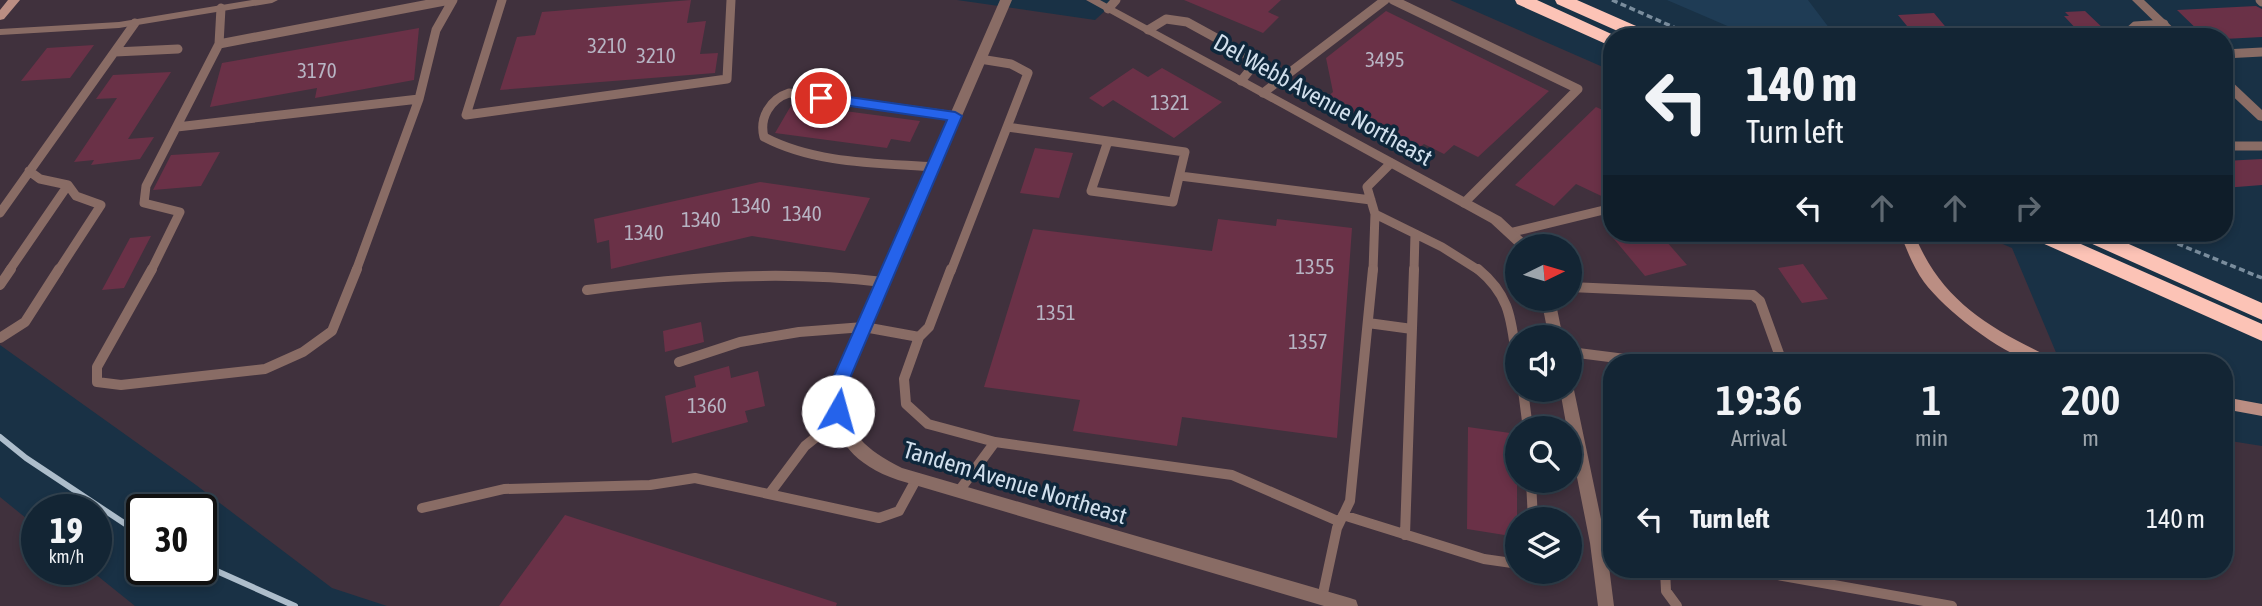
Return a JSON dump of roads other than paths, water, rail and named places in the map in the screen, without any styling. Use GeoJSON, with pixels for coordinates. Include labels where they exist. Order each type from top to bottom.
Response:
{"type":"FeatureCollection","features":[{"type":"Feature","properties":{"kind":"highway"},"geometry":{"type":"LineString","coordinates":[[1523,0],[1603,36]]}},
{"type":"Feature","properties":{"kind":"highway"},"geometry":{"type":"LineString","coordinates":[[1563,0],[1626,28]]}},
{"type":"Feature","properties":{"kind":"highway"},"geometry":{"type":"LineString","coordinates":[[2058,242],[2262,333]]}},
{"type":"Feature","properties":{"kind":"highway"},"geometry":{"type":"LineString","coordinates":[[2106,242],[2262,312]]}},
{"type":"Feature","properties":{"kind":"street"},"geometry":{"type":"LineString","coordinates":[[0,17],[14,0]]}},
{"type":"Feature","properties":{"kind":"street"},"geometry":{"type":"LineString","coordinates":[[0,32],[135,23],[272,0]]}},
{"type":"Feature","properties":{"kind":"street","name":"Tandem Avenue Northeast"},"geometry":{"type":"LineString","coordinates":[[1006,0],[842,378],[838,395],[840,418],[854,447],[873,461],[916,478],[1350,606]]}},
{"type":"Feature","properties":{"kind":"street","name":"Del Webb Avenue Northeast"},"geometry":{"type":"LineString","coordinates":[[1092,0],[1112,4],[1148,30],[1513,232]]}},
{"type":"Feature","properties":{"kind":"street"},"geometry":{"type":"LineString","coordinates":[[2138,0],[2168,28]]}},
{"type":"Feature","properties":{"kind":"street"},"geometry":{"type":"LineString","coordinates":[[2233,90],[2262,117]]}},
{"type":"Feature","properties":{"kind":"street"},"geometry":{"type":"LineString","coordinates":[[1911,242],[1921,268],[1964,314],[1992,334],[2031,354]]}},
{"type":"Feature","properties":{"kind":"street"},"geometry":{"type":"LineString","coordinates":[[1570,402],[1603,536]]}},
{"type":"Feature","properties":{"kind":"street"},"geometry":{"type":"LineString","coordinates":[[2233,405],[2262,410]]}},
{"type":"Feature","properties":{"kind":"street"},"geometry":{"type":"LineString","coordinates":[[1606,578],[1606,606]]}},
{"type":"Feature","properties":{"kind":"lane"},"geometry":{"type":"LineString","coordinates":[[221,8],[219,44],[146,186],[144,203],[180,212],[149,275],[97,367],[97,382],[121,385],[265,369],[303,352],[332,331],[378,216],[419,99],[436,30],[452,0]]}},
{"type":"Feature","properties":{"kind":"lane"},"geometry":{"type":"LineString","coordinates":[[219,44],[402,4],[452,0]]}},
{"type":"Feature","properties":{"kind":"lane"},"geometry":{"type":"LineString","coordinates":[[502,0],[466,115],[664,90],[727,79],[731,0]]}},
{"type":"Feature","properties":{"kind":"lane"},"geometry":{"type":"LineString","coordinates":[[1263,93],[1385,0]]}},
{"type":"Feature","properties":{"kind":"lane"},"geometry":{"type":"LineString","coordinates":[[1393,0],[1578,89],[1464,203]]}},
{"type":"Feature","properties":{"kind":"lane"},"geometry":{"type":"LineString","coordinates":[[1148,30],[1166,19],[1187,22],[1250,56],[1254,65],[1241,81]]}},
{"type":"Feature","properties":{"kind":"lane"},"geometry":{"type":"LineString","coordinates":[[0,213],[135,23]]}},
{"type":"Feature","properties":{"kind":"lane"},"geometry":{"type":"LineString","coordinates":[[2133,28],[2164,24]]}},
{"type":"Feature","properties":{"kind":"lane"},"geometry":{"type":"LineString","coordinates":[[115,52],[178,49]]}},
{"type":"Feature","properties":{"kind":"lane"},"geometry":{"type":"LineString","coordinates":[[2233,54],[2262,52]]}},
{"type":"Feature","properties":{"kind":"lane"},"geometry":{"type":"LineString","coordinates":[[980,59],[1011,64],[1028,73],[929,327],[919,337],[904,379],[906,404],[928,424],[963,435],[995,442],[1232,475],[1341,519],[1484,559],[1505,562]]}},
{"type":"Feature","properties":{"kind":"lane"},"geometry":{"type":"LineString","coordinates":[[933,167],[837,157],[774,145],[764,137],[761,123],[776,99],[781,94],[789,93],[955,116]]}},
{"type":"Feature","properties":{"kind":"lane"},"geometry":{"type":"LineString","coordinates":[[177,127],[419,99]]}},
{"type":"Feature","properties":{"kind":"lane"},"geometry":{"type":"LineString","coordinates":[[1007,127],[1108,141],[1185,152],[1173,202],[1091,191],[1108,141]]}},
{"type":"Feature","properties":{"kind":"lane"},"geometry":{"type":"LineString","coordinates":[[2233,146],[2262,146]]}},
{"type":"Feature","properties":{"kind":"lane"},"geometry":{"type":"LineString","coordinates":[[1322,598],[1341,519],[1350,501],[1376,239],[1375,214],[1367,187],[1391,163]]}},
{"type":"Feature","properties":{"kind":"lane"},"geometry":{"type":"LineString","coordinates":[[0,338],[25,322],[101,208],[98,202],[76,196],[68,185],[40,179],[29,171]]}},
{"type":"Feature","properties":{"kind":"lane"},"geometry":{"type":"LineString","coordinates":[[1180,176],[1371,200]]}},
{"type":"Feature","properties":{"kind":"lane"},"geometry":{"type":"LineString","coordinates":[[0,285],[68,185]]}},
{"type":"Feature","properties":{"kind":"lane"},"geometry":{"type":"LineString","coordinates":[[1513,232],[1603,210]]}},
{"type":"Feature","properties":{"kind":"lane"},"geometry":{"type":"LineString","coordinates":[[1375,214],[1444,249],[1486,277],[1500,290],[1510,325]]}},
{"type":"Feature","properties":{"kind":"lane"},"geometry":{"type":"LineString","coordinates":[[1405,535],[1415,234]]}},
{"type":"Feature","properties":{"kind":"lane"},"geometry":{"type":"LineString","coordinates":[[587,290],[703,277],[756,275],[838,275],[883,282]]}},
{"type":"Feature","properties":{"kind":"lane"},"geometry":{"type":"LineString","coordinates":[[1582,288],[1753,295],[1760,301],[1779,354]]}},
{"type":"Feature","properties":{"kind":"lane"},"geometry":{"type":"LineString","coordinates":[[1368,323],[1412,329]]}},
{"type":"Feature","properties":{"kind":"lane"},"geometry":{"type":"LineString","coordinates":[[679,362],[740,342],[799,332],[864,327],[919,337]]}},
{"type":"Feature","properties":{"kind":"lane"},"geometry":{"type":"LineString","coordinates":[[1582,354],[1603,356]]}},
{"type":"Feature","properties":{"kind":"lane"},"geometry":{"type":"LineString","coordinates":[[770,493],[805,446],[840,418]]}},
{"type":"Feature","properties":{"kind":"lane"},"geometry":{"type":"LineString","coordinates":[[959,491],[995,442]]}},
{"type":"Feature","properties":{"kind":"lane"},"geometry":{"type":"LineString","coordinates":[[422,508],[504,489],[650,485],[695,478],[879,518],[899,511],[916,478]]}},
{"type":"Feature","properties":{"kind":"lane"},"geometry":{"type":"LineString","coordinates":[[1665,578],[1666,592],[1677,606]]}},
{"type":"Feature","properties":{"kind":"lane"},"geometry":{"type":"LineString","coordinates":[[1795,578],[1952,606]]}},
{"type":"Feature","properties":{"kind":"railway"},"geometry":{"type":"LineString","coordinates":[[0,437],[26,458],[126,524]]}},
{"type":"Feature","properties":{"kind":"railway"},"geometry":{"type":"LineString","coordinates":[[217,571],[295,606]]}}]}
